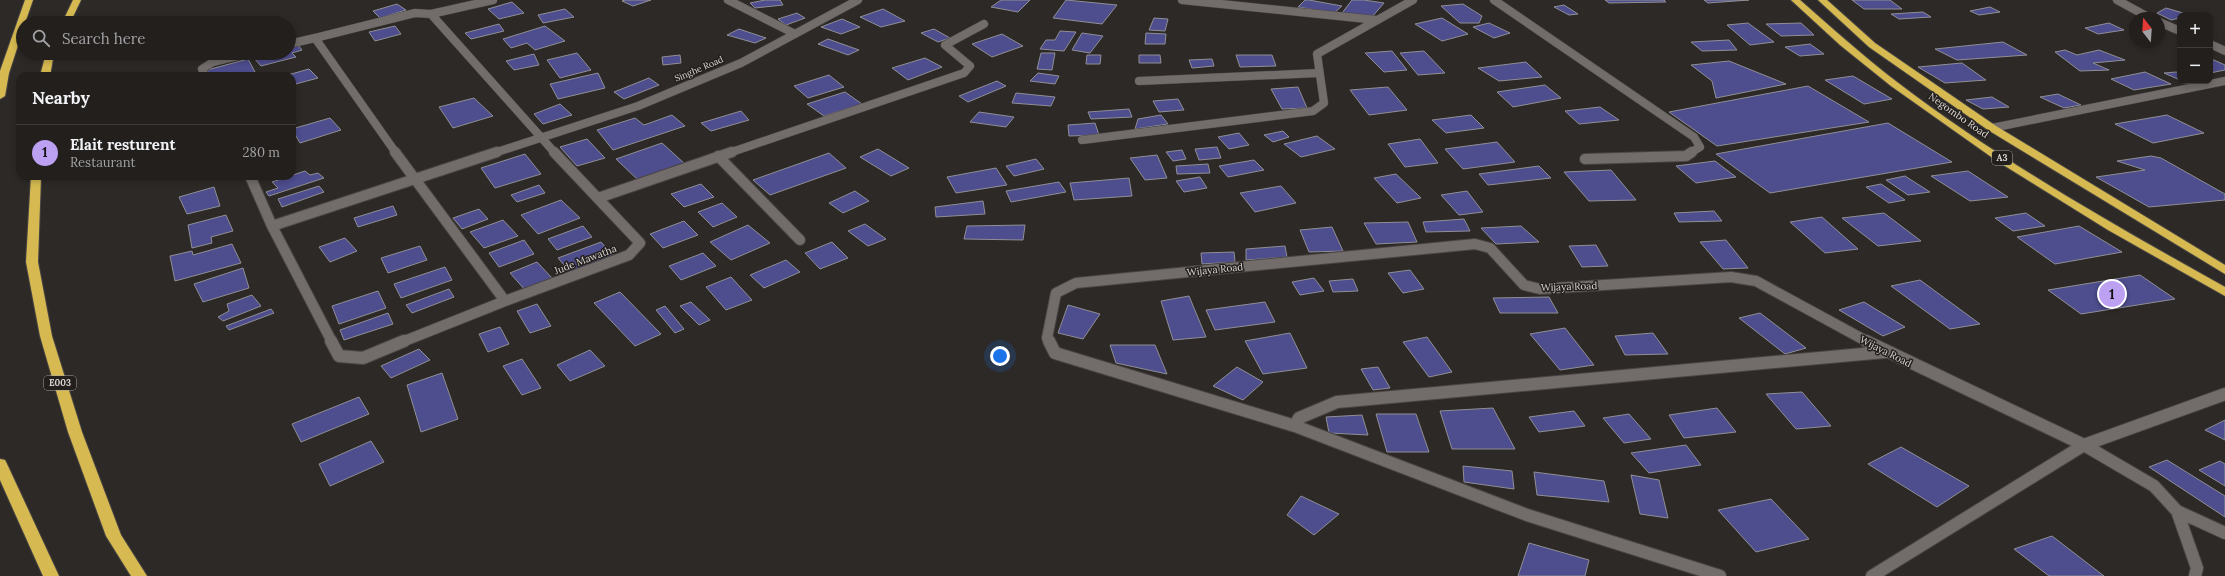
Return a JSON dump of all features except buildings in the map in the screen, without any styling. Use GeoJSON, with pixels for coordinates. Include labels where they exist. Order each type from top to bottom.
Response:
{"type":"FeatureCollection","features":[{"type":"Feature","properties":{"kind":"highway"},"geometry":{"type":"LineString","coordinates":[[24,16],[29,0]]}},
{"type":"Feature","properties":{"kind":"highway"},"geometry":{"type":"LineString","coordinates":[[63,16],[69,0]]}},
{"type":"Feature","properties":{"kind":"highway"},"geometry":{"type":"LineString","coordinates":[[69,16],[77,0]]}},
{"type":"Feature","properties":{"kind":"highway","name":"Negombo Road"},"geometry":{"type":"LineString","coordinates":[[1795,0],[1844,45],[1962,132],[2098,219],[2225,292]]}},
{"type":"Feature","properties":{"kind":"highway","name":"Negombo Road"},"geometry":{"type":"LineString","coordinates":[[1822,0],[1872,45],[1992,128],[2225,270]]}},
{"type":"Feature","properties":{"kind":"highway"},"geometry":{"type":"LineString","coordinates":[[0,96],[4,73],[16,38]]}},
{"type":"Feature","properties":{"kind":"highway"},"geometry":{"type":"LineString","coordinates":[[46,72],[49,60]]}},
{"type":"Feature","properties":{"kind":"highway","name":"E003"},"geometry":{"type":"LineString","coordinates":[[36,180],[32,262],[46,336],[75,432],[114,536],[139,576]]}},
{"type":"Feature","properties":{"kind":"highway"},"geometry":{"type":"LineString","coordinates":[[0,464],[51,576]]}},
{"type":"Feature","properties":{"kind":"street"},"geometry":{"type":"LineString","coordinates":[[296,42],[415,13],[431,14],[493,0]]}},
{"type":"Feature","properties":{"kind":"street"},"geometry":{"type":"LineString","coordinates":[[728,0],[795,34]]}},
{"type":"Feature","properties":{"kind":"street","name":"Singhe Road"},"geometry":{"type":"LineString","coordinates":[[272,226],[539,137],[638,106],[741,63],[858,0]]}},
{"type":"Feature","properties":{"kind":"street"},"geometry":{"type":"LineString","coordinates":[[1182,0],[1377,20]]}},
{"type":"Feature","properties":{"kind":"street"},"geometry":{"type":"LineString","coordinates":[[1082,140],[1313,111],[1324,103],[1318,73],[1317,54],[1413,0]]}},
{"type":"Feature","properties":{"kind":"street"},"geometry":{"type":"LineString","coordinates":[[1494,0],[1694,137],[1700,147],[1686,156],[1585,159]]}},
{"type":"Feature","properties":{"kind":"street"},"geometry":{"type":"LineString","coordinates":[[2117,0],[2139,12]]}},
{"type":"Feature","properties":{"kind":"street","name":"Jude Mawatha"},"geometry":{"type":"LineString","coordinates":[[431,14],[539,137],[640,243],[629,254],[505,301]]}},
{"type":"Feature","properties":{"kind":"street"},"geometry":{"type":"LineString","coordinates":[[598,198],[718,156],[964,74],[970,66],[945,45],[984,24]]}},
{"type":"Feature","properties":{"kind":"street"},"geometry":{"type":"LineString","coordinates":[[2165,25],[2177,30]]}},
{"type":"Feature","properties":{"kind":"street"},"geometry":{"type":"LineString","coordinates":[[252,180],[272,226],[339,356],[363,358],[505,301],[414,179],[315,37]]}},
{"type":"Feature","properties":{"kind":"street"},"geometry":{"type":"LineString","coordinates":[[2213,45],[2225,51]]}},
{"type":"Feature","properties":{"kind":"street"},"geometry":{"type":"LineString","coordinates":[[203,72],[202,69],[213,62],[221,60]]}},
{"type":"Feature","properties":{"kind":"street"},"geometry":{"type":"LineString","coordinates":[[1139,81],[1318,73]]}},
{"type":"Feature","properties":{"kind":"street"},"geometry":{"type":"LineString","coordinates":[[1992,128],[2225,81]]}},
{"type":"Feature","properties":{"kind":"street"},"geometry":{"type":"LineString","coordinates":[[718,156],[800,240]]}},
{"type":"Feature","properties":{"kind":"street","name":"Wijaya Road"},"geometry":{"type":"LineString","coordinates":[[1720,576],[1527,515],[1295,426],[1055,353],[1047,338],[1056,293],[1076,283],[1475,244],[1490,248],[1524,285],[1540,289],[1731,277],[1756,281],[1886,352],[2084,445],[2154,486],[2177,511]]}},
{"type":"Feature","properties":{"kind":"street"},"geometry":{"type":"LineString","coordinates":[[1295,426],[1299,418],[1336,402],[1886,352]]}},
{"type":"Feature","properties":{"kind":"street"},"geometry":{"type":"LineString","coordinates":[[1872,576],[2084,445],[2225,394]]}},
{"type":"Feature","properties":{"kind":"street"},"geometry":{"type":"LineString","coordinates":[[2177,511],[2225,533]]}},
{"type":"Feature","properties":{"kind":"street"},"geometry":{"type":"LineString","coordinates":[[2177,511],[2197,568],[2195,576]]}},
{"type":"Feature","properties":{"kind":"place","name":"Elait resturent"},"geometry":{"type":"Point","coordinates":[2112,294]}}]}
